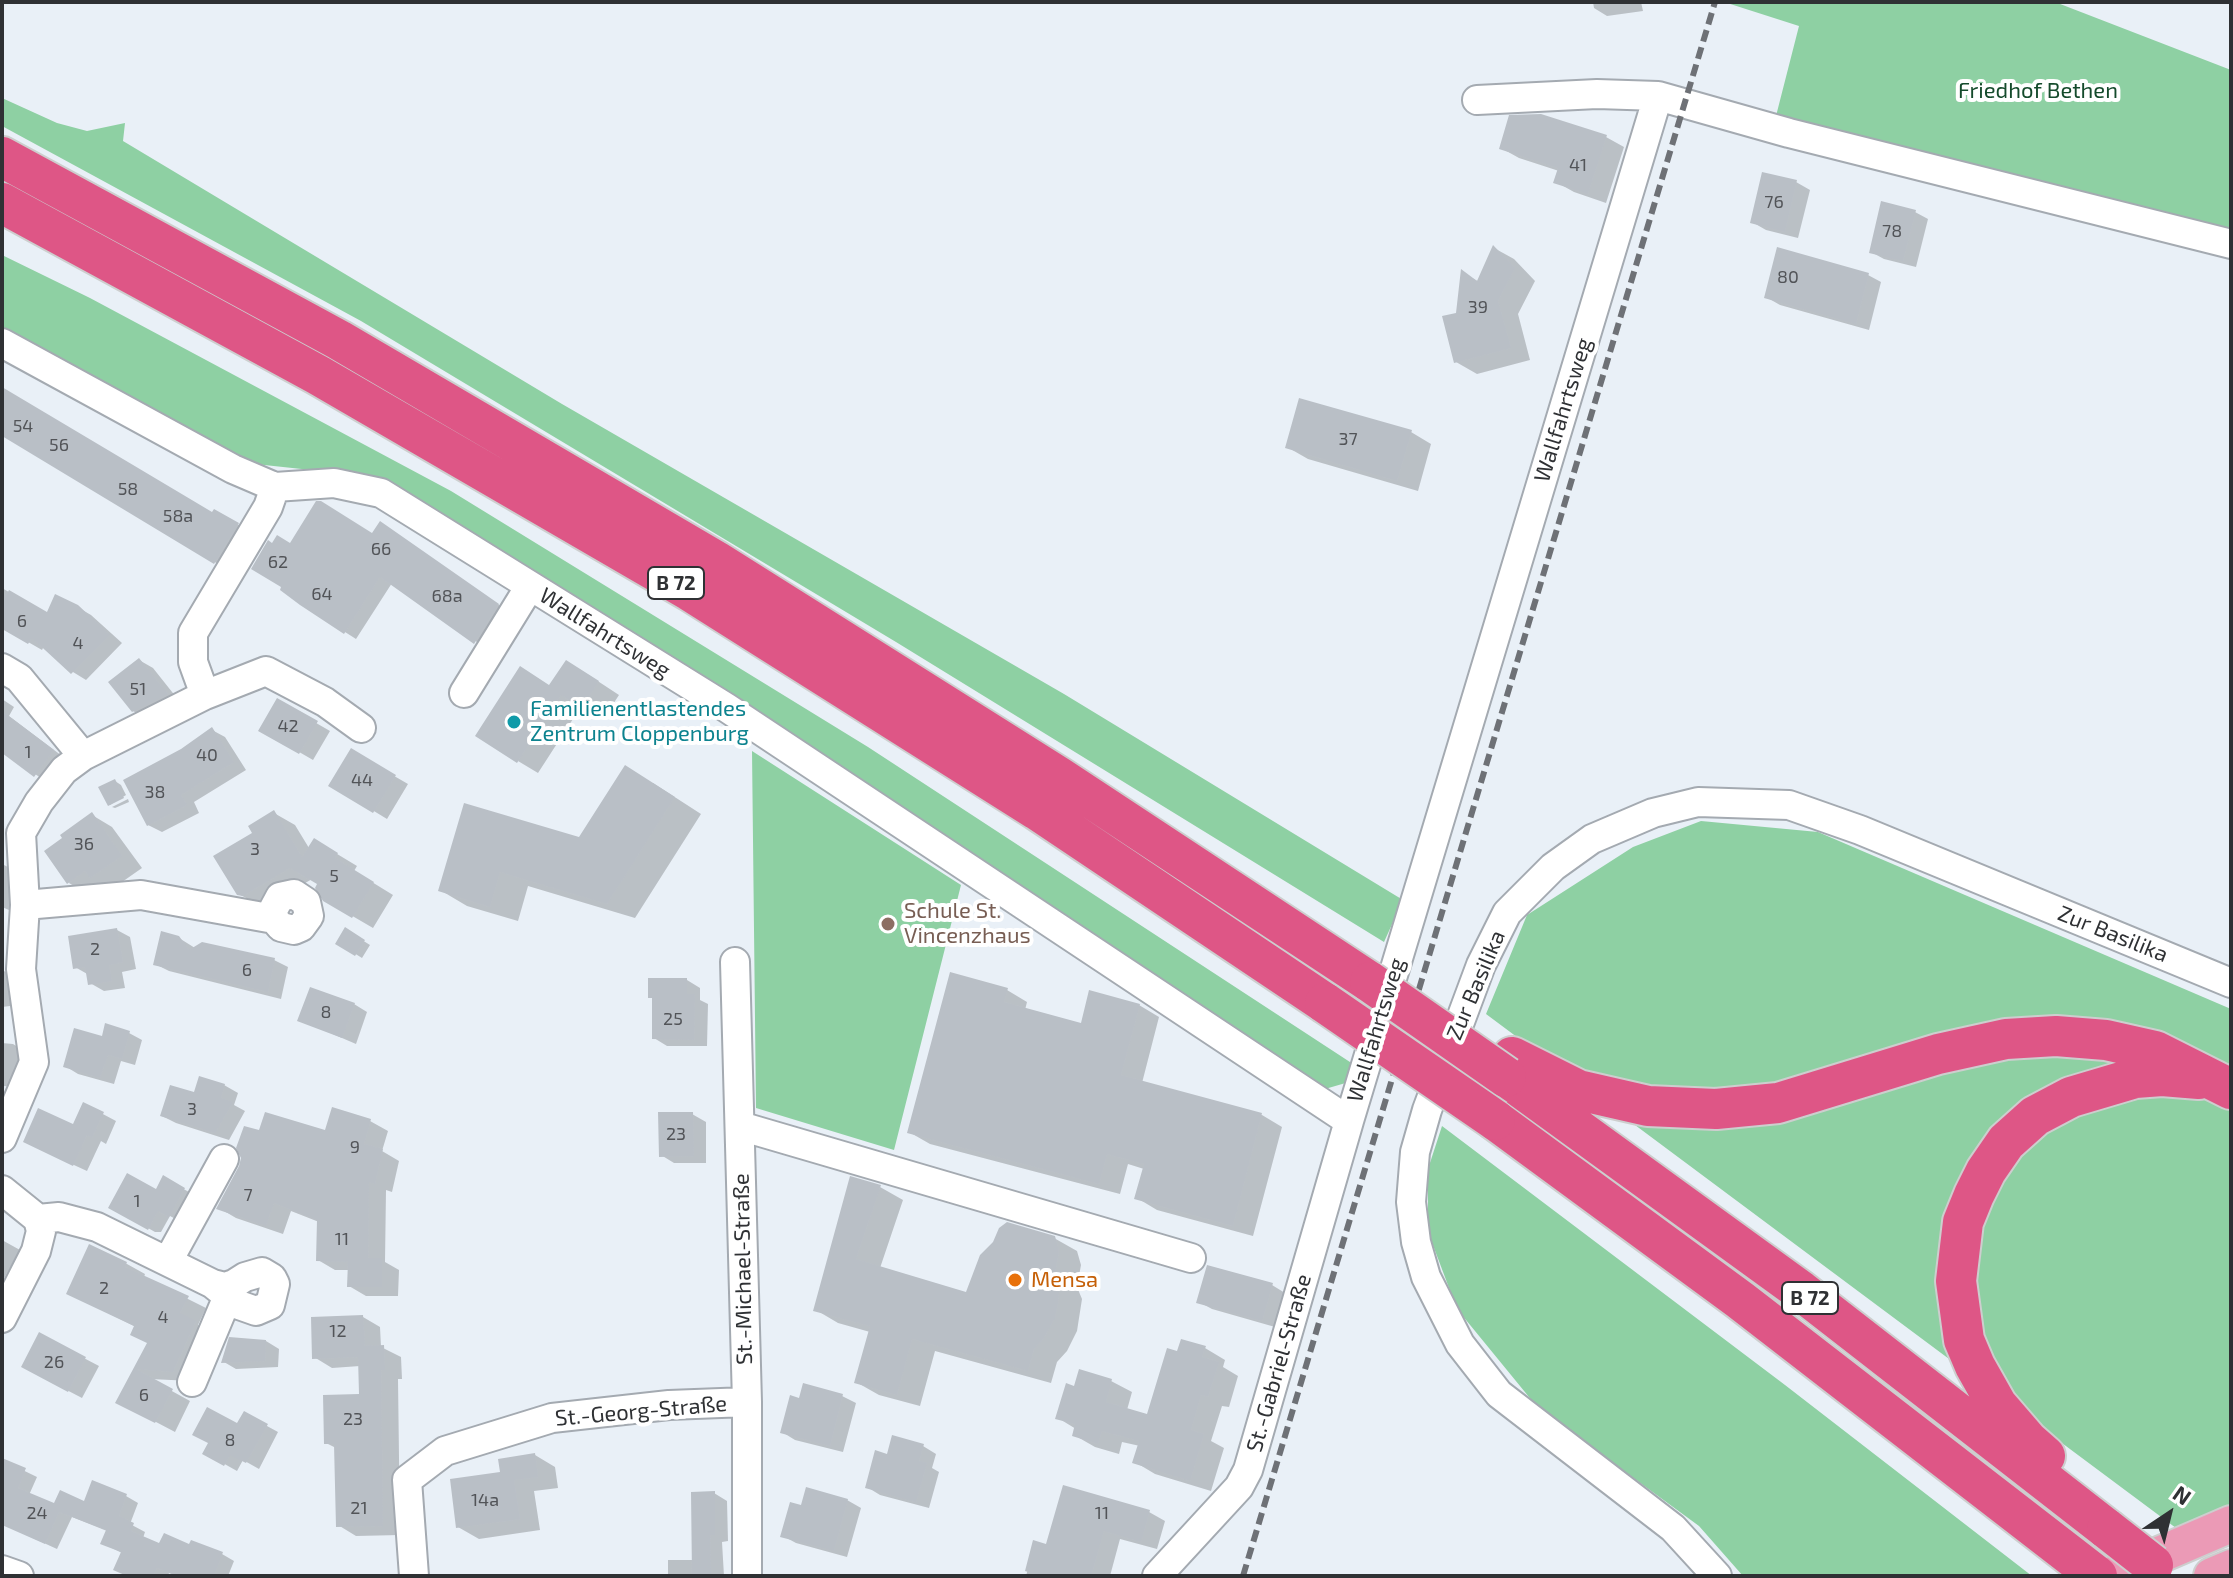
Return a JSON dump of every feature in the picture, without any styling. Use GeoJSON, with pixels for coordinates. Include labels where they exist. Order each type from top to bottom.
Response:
{"type":"FeatureCollection","features":[{"type":"Feature","properties":{"kind":"highway","name":"B 72"},"geometry":{"type":"LineString","coordinates":[[2,157],[339,340],[716,561],[1059,777],[1356,972],[1508,1067],[2112,1527],[2160,1570]]}},
{"type":"Feature","properties":{"kind":"highway","name":"B 72"},"geometry":{"type":"LineString","coordinates":[[2,203],[96,251],[318,375],[690,591],[1037,810],[1495,1120],[1740,1300],[2097,1576]]}},
{"type":"Feature","properties":{"kind":"highway","name":"B 72"},"geometry":{"type":"LineString","coordinates":[[1508,1067],[1578,1090],[1648,1106],[1716,1109],[1778,1103],[1938,1054],[2006,1039],[2056,1036],[2106,1040],[2155,1051],[2223,1084]]}},
{"type":"Feature","properties":{"kind":"highway","name":"B 72"},"geometry":{"type":"LineString","coordinates":[[2112,1527],[2092,1497],[2028,1441],[1997,1405],[1975,1366],[1964,1340],[1956,1281],[1963,1222],[1986,1171],[2006,1142],[2035,1116],[2071,1097],[2135,1078],[2162,1076],[2223,1084]]}},
{"type":"Feature","properties":{"kind":"main road"},"geometry":{"type":"LineString","coordinates":[[2110,1576],[2231,1524]]}},
{"type":"Feature","properties":{"kind":"main road"},"geometry":{"type":"LineString","coordinates":[[2212,1576],[2231,1568]]}},
{"type":"Feature","properties":{"kind":"street"},"geometry":{"type":"LineString","coordinates":[[1477,100],[1597,94],[1658,96],[1747,122],[2231,244]]}},
{"type":"Feature","properties":{"kind":"street","name":"Wallfahrtsweg"},"geometry":{"type":"LineString","coordinates":[[2,343],[233,469],[275,487],[334,483],[381,493],[727,708],[1349,1121],[1658,96]]}},
{"type":"Feature","properties":{"kind":"street"},"geometry":{"type":"LineString","coordinates":[[205,695],[193,662],[193,633],[268,507],[275,487]]}},
{"type":"Feature","properties":{"kind":"street"},"geometry":{"type":"LineString","coordinates":[[464,693],[530,586]]}},
{"type":"Feature","properties":{"kind":"street"},"geometry":{"type":"LineString","coordinates":[[2,668],[19,678],[83,756]]}},
{"type":"Feature","properties":{"kind":"street"},"geometry":{"type":"LineString","coordinates":[[2,1138],[34,1062],[21,969],[12,935],[25,905],[21,833],[39,802],[64,770],[83,756],[205,695],[266,671],[325,702],[361,728]]}},
{"type":"Feature","properties":{"kind":"street","name":"Zur Basilika"},"geometry":{"type":"LineString","coordinates":[[1717,1576],[1673,1528],[1499,1394],[1460,1344],[1426,1277],[1416,1242],[1411,1202],[1415,1152],[1427,1110],[1481,965],[1507,913],[1553,867],[1592,839],[1653,813],[1698,802],[1789,805],[1860,830],[2231,983]]}},
{"type":"Feature","properties":{"kind":"street"},"geometry":{"type":"LineString","coordinates":[[25,905],[141,895],[274,919]]}},
{"type":"Feature","properties":{"kind":"street","name":"St.-Michael-Straße"},"geometry":{"type":"LineString","coordinates":[[735,962],[747,1402],[747,1576]]}},
{"type":"Feature","properties":{"kind":"street","name":"St.-Gabriel-Straße"},"geometry":{"type":"LineString","coordinates":[[1157,1576],[1239,1487],[1248,1470],[1349,1121]]}},
{"type":"Feature","properties":{"kind":"street"},"geometry":{"type":"LineString","coordinates":[[740,1126],[1191,1258]]}},
{"type":"Feature","properties":{"kind":"street"},"geometry":{"type":"LineString","coordinates":[[168,1261],[224,1159]]}},
{"type":"Feature","properties":{"kind":"street"},"geometry":{"type":"LineString","coordinates":[[2,1190],[38,1219],[41,1231],[36,1251],[2,1318]]}},
{"type":"Feature","properties":{"kind":"street"},"geometry":{"type":"LineString","coordinates":[[38,1219],[59,1217],[97,1227],[221,1290],[192,1382]]}},
{"type":"Feature","properties":{"kind":"street","name":"St.-Georg-Straße"},"geometry":{"type":"LineString","coordinates":[[414,1576],[407,1480],[445,1451],[552,1418],[669,1405],[747,1402]]}},
{"type":"Feature","properties":{"kind":"street"},"geometry":{"type":"LineString","coordinates":[[2,1570],[19,1576]]}},
{"type":"Feature","properties":{"kind":"green space","name":"Friedhof Bethen"},"geometry":{"type":"Polygon","coordinates":[[[1724,2],[2055,2],[2231,70],[2231,231],[1776,116],[1799,26],[1724,2]]]}},
{"type":"Feature","properties":{"kind":"green space"},"geometry":{"type":"Polygon","coordinates":[[[2,98],[57,123],[87,131],[125,123],[123,141],[562,404],[1064,694],[1403,900],[1384,942],[896,642],[361,321],[2,126],[2,98]]]}},
{"type":"Feature","properties":{"kind":"green space"},"geometry":{"type":"Polygon","coordinates":[[[2,255],[90,298],[451,491],[868,747],[1353,1064],[1349,1082],[1325,1089],[726,693],[367,476],[255,464],[2,333],[2,255]]]}},
{"type":"Feature","properties":{"kind":"green space"},"geometry":{"type":"Polygon","coordinates":[[[752,751],[961,885],[894,1150],[756,1108],[752,751]]]}},
{"type":"Feature","properties":{"kind":"green space"},"geometry":{"type":"Polygon","coordinates":[[[1701,821],[1818,832],[2231,1009],[2231,1511],[2180,1531],[1486,1014],[1527,915],[1633,847],[1701,821]]]}},
{"type":"Feature","properties":{"kind":"green space"},"geometry":{"type":"Polygon","coordinates":[[[1442,1126],[2032,1576],[1743,1576],[1699,1526],[1538,1408],[1457,1309],[1428,1232],[1428,1169],[1442,1126]]]}},
{"type":"Feature","properties":{"kind":"building"},"geometry":{"type":"Polygon","coordinates":[[[1541,114],[1607,135],[1588,194],[1553,183],[1558,168],[1499,149],[1509,115],[1541,114]]]}},
{"type":"Feature","properties":{"kind":"building"},"geometry":{"type":"Polygon","coordinates":[[[1762,172],[1797,180],[1785,232],[1750,223],[1762,172]]]}},
{"type":"Feature","properties":{"kind":"building"},"geometry":{"type":"Polygon","coordinates":[[[1881,201],[1916,210],[1903,261],[1869,253],[1881,201]]]}},
{"type":"Feature","properties":{"kind":"building"},"geometry":{"type":"Polygon","coordinates":[[[1493,245],[1515,268],[1498,301],[1511,348],[1454,363],[1442,316],[1456,313],[1461,269],[1477,281],[1493,245]]]}},
{"type":"Feature","properties":{"kind":"building"},"geometry":{"type":"Polygon","coordinates":[[[1777,247],[1869,273],[1856,324],[1764,298],[1777,247]]]}},
{"type":"Feature","properties":{"kind":"building"},"geometry":{"type":"Polygon","coordinates":[[[2,387],[212,512],[214,509],[239,523],[214,564],[2,436],[2,387]]]}},
{"type":"Feature","properties":{"kind":"building"},"geometry":{"type":"Polygon","coordinates":[[[1299,398],[1412,430],[1397,481],[1285,448],[1299,398]]]}},
{"type":"Feature","properties":{"kind":"building"},"geometry":{"type":"Polygon","coordinates":[[[316,501],[321,501],[372,533],[380,521],[499,604],[474,644],[380,577],[344,634],[300,605],[280,590],[281,587],[251,569],[268,540],[272,543],[277,535],[290,543],[316,501]]]}},
{"type":"Feature","properties":{"kind":"building"},"geometry":{"type":"Polygon","coordinates":[[[9,590],[47,612],[55,594],[78,605],[110,635],[71,674],[32,638],[28,644],[2,629],[2,603],[9,590]]]}},
{"type":"Feature","properties":{"kind":"building"},"geometry":{"type":"Polygon","coordinates":[[[139,658],[168,694],[132,712],[108,682],[139,658]]]}},
{"type":"Feature","properties":{"kind":"building","name":"Familienentlastendes Zentrum Cloppenburg"},"geometry":{"type":"Polygon","coordinates":[[[566,660],[599,681],[582,708],[561,695],[517,763],[475,736],[520,666],[549,685],[566,660]]]}},
{"type":"Feature","properties":{"kind":"building"},"geometry":{"type":"Polygon","coordinates":[[[277,698],[318,721],[299,754],[258,731],[277,698]]]}},
{"type":"Feature","properties":{"kind":"building"},"geometry":{"type":"Polygon","coordinates":[[[2,711],[54,750],[34,777],[2,753],[2,711]]]}},
{"type":"Feature","properties":{"kind":"building"},"geometry":{"type":"Polygon","coordinates":[[[212,727],[234,762],[181,795],[187,805],[147,826],[123,780],[181,749],[212,727]]]}},
{"type":"Feature","properties":{"kind":"building"},"geometry":{"type":"Polygon","coordinates":[[[351,748],[396,775],[373,813],[328,786],[351,748]]]}},
{"type":"Feature","properties":{"kind":"building"},"geometry":{"type":"Polygon","coordinates":[[[625,765],[675,797],[607,904],[500,872],[490,907],[438,891],[464,803],[579,837],[625,765]]]}},
{"type":"Feature","properties":{"kind":"building"},"geometry":{"type":"Polygon","coordinates":[[[115,779],[124,798],[108,806],[98,787],[115,779]]]}},
{"type":"Feature","properties":{"kind":"building"},"geometry":{"type":"Polygon","coordinates":[[[274,810],[302,857],[314,838],[338,853],[335,858],[374,882],[352,918],[323,901],[315,888],[317,884],[290,868],[243,896],[237,895],[213,856],[252,833],[248,826],[274,810]]]}},
{"type":"Feature","properties":{"kind":"building"},"geometry":{"type":"Polygon","coordinates":[[[92,812],[122,856],[90,878],[85,871],[67,884],[44,851],[92,812]]]}},
{"type":"Feature","properties":{"kind":"building"},"geometry":{"type":"Polygon","coordinates":[[[345,927],[365,940],[355,956],[335,944],[345,927]]]}},
{"type":"Feature","properties":{"kind":"building"},"geometry":{"type":"Polygon","coordinates":[[[117,928],[123,962],[109,965],[112,981],[88,985],[85,967],[73,969],[68,936],[117,928]]]}},
{"type":"Feature","properties":{"kind":"building"},"geometry":{"type":"Polygon","coordinates":[[[161,931],[179,936],[189,950],[202,942],[275,958],[268,992],[153,965],[161,931]]]}},
{"type":"Feature","properties":{"kind":"building"},"geometry":{"type":"Polygon","coordinates":[[[950,972],[1008,988],[1004,1002],[1081,1023],[1089,990],[1140,1004],[1121,1075],[1262,1113],[1233,1226],[1134,1199],[1144,1164],[1107,1154],[1099,1184],[907,1133],[950,972]]]}},
{"type":"Feature","properties":{"kind":"building"},"geometry":{"type":"Polygon","coordinates":[[[648,978],[687,978],[687,994],[695,994],[694,1040],[652,1039],[652,998],[648,998],[648,978]]]}},
{"type":"Feature","properties":{"kind":"building"},"geometry":{"type":"Polygon","coordinates":[[[310,987],[355,1003],[342,1038],[297,1021],[310,987]]]}},
{"type":"Feature","properties":{"kind":"building"},"geometry":{"type":"Polygon","coordinates":[[[105,1023],[130,1031],[122,1059],[108,1055],[100,1078],[63,1067],[74,1028],[102,1036],[105,1023]]]}},
{"type":"Feature","properties":{"kind":"building"},"geometry":{"type":"Polygon","coordinates":[[[199,1076],[225,1084],[221,1098],[233,1102],[215,1133],[160,1116],[170,1085],[194,1092],[199,1076]]]}},
{"type":"Feature","properties":{"kind":"building"},"geometry":{"type":"Polygon","coordinates":[[[83,1102],[104,1112],[92,1138],[87,1135],[73,1166],[23,1142],[38,1108],[73,1124],[83,1102]]]}},
{"type":"Feature","properties":{"kind":"building"},"geometry":{"type":"Polygon","coordinates":[[[332,1107],[371,1119],[364,1144],[383,1149],[375,1184],[369,1182],[368,1258],[382,1258],[382,1287],[347,1287],[348,1262],[316,1261],[317,1220],[274,1203],[266,1226],[216,1209],[239,1166],[241,1158],[236,1148],[244,1126],[259,1130],[265,1112],[325,1130],[332,1107]]]}},
{"type":"Feature","properties":{"kind":"building"},"geometry":{"type":"Polygon","coordinates":[[[658,1112],[693,1112],[694,1156],[659,1157],[658,1112]]]}},
{"type":"Feature","properties":{"kind":"building"},"geometry":{"type":"Polygon","coordinates":[[[127,1173],[156,1189],[163,1175],[185,1188],[169,1217],[158,1211],[148,1230],[108,1208],[127,1173]]]}},
{"type":"Feature","properties":{"kind":"building"},"geometry":{"type":"Polygon","coordinates":[[[850,1176],[881,1185],[856,1259],[966,1292],[980,1255],[1007,1222],[1055,1236],[1059,1251],[1055,1273],[1060,1284],[1055,1318],[1034,1349],[1028,1371],[912,1339],[897,1395],[854,1383],[870,1326],[813,1311],[850,1176]]]}},
{"type":"Feature","properties":{"kind":"building"},"geometry":{"type":"Polygon","coordinates":[[[89,1244],[127,1262],[125,1267],[189,1296],[180,1313],[196,1321],[173,1372],[136,1369],[173,1389],[155,1423],[115,1403],[147,1343],[130,1335],[134,1326],[66,1294],[89,1244]]]}},
{"type":"Feature","properties":{"kind":"building"},"geometry":{"type":"Polygon","coordinates":[[[1207,1265],[1273,1283],[1262,1321],[1196,1303],[1207,1265]]]}},
{"type":"Feature","properties":{"kind":"building"},"geometry":{"type":"Polygon","coordinates":[[[363,1315],[365,1346],[384,1345],[385,1370],[381,1370],[383,1526],[336,1527],[334,1444],[324,1444],[323,1395],[359,1394],[358,1357],[312,1359],[311,1317],[363,1315]]]}},
{"type":"Feature","properties":{"kind":"building"},"geometry":{"type":"Polygon","coordinates":[[[39,1332],[86,1357],[68,1392],[21,1367],[39,1332]]]}},
{"type":"Feature","properties":{"kind":"building"},"geometry":{"type":"Polygon","coordinates":[[[229,1337],[266,1340],[265,1361],[221,1363],[229,1337]]]}},
{"type":"Feature","properties":{"kind":"building"},"geometry":{"type":"Polygon","coordinates":[[[1181,1339],[1206,1346],[1202,1357],[1219,1362],[1208,1397],[1201,1395],[1191,1430],[1204,1434],[1190,1481],[1132,1463],[1139,1441],[1102,1431],[1098,1444],[1072,1436],[1075,1424],[1055,1419],[1066,1383],[1074,1386],[1079,1369],[1112,1379],[1106,1402],[1147,1414],[1167,1348],[1177,1351],[1181,1339]]]}},
{"type":"Feature","properties":{"kind":"building"},"geometry":{"type":"Polygon","coordinates":[[[803,1383],[843,1394],[830,1446],[780,1433],[790,1395],[799,1398],[803,1383]]]}},
{"type":"Feature","properties":{"kind":"building"},"geometry":{"type":"Polygon","coordinates":[[[207,1407],[237,1423],[244,1411],[268,1424],[246,1463],[230,1455],[224,1466],[202,1454],[208,1443],[192,1435],[207,1407]]]}},
{"type":"Feature","properties":{"kind":"building"},"geometry":{"type":"Polygon","coordinates":[[[892,1435],[924,1444],[919,1461],[927,1463],[916,1502],[865,1488],[875,1450],[887,1454],[892,1435]]]}},
{"type":"Feature","properties":{"kind":"building"},"geometry":{"type":"Polygon","coordinates":[[[535,1453],[538,1477],[514,1480],[520,1519],[456,1528],[450,1479],[500,1472],[498,1459],[535,1453]]]}},
{"type":"Feature","properties":{"kind":"building"},"geometry":{"type":"Polygon","coordinates":[[[2,1458],[26,1468],[18,1488],[54,1503],[60,1490],[84,1501],[92,1480],[127,1494],[119,1516],[134,1523],[131,1531],[159,1543],[164,1533],[189,1544],[191,1540],[223,1552],[214,1576],[178,1576],[157,1568],[153,1576],[127,1576],[113,1570],[121,1552],[100,1544],[106,1530],[59,1512],[45,1544],[2,1525],[2,1458]]]}},
{"type":"Feature","properties":{"kind":"building"},"geometry":{"type":"Polygon","coordinates":[[[1063,1485],[1150,1510],[1141,1542],[1104,1531],[1091,1576],[1041,1576],[1025,1571],[1033,1540],[1046,1544],[1063,1485]]]}},
{"type":"Feature","properties":{"kind":"building"},"geometry":{"type":"Polygon","coordinates":[[[806,1487],[848,1499],[834,1551],[780,1537],[790,1502],[801,1505],[806,1487]]]}},
{"type":"Feature","properties":{"kind":"building"},"geometry":{"type":"Polygon","coordinates":[[[715,1491],[715,1535],[710,1535],[711,1576],[692,1576],[691,1492],[715,1491]]]}},
{"type":"Feature","properties":{"kind":"railway"},"geometry":{"type":"LineString","coordinates":[[1243,1576],[1715,2]]}},
{"type":"Feature","properties":{"kind":"place","name":"Familienentlastendes Zentrum Cloppenburg"},"geometry":{"type":"Point","coordinates":[514,722]}},
{"type":"Feature","properties":{"kind":"place","name":"Schule St. Vincenzhaus"},"geometry":{"type":"Point","coordinates":[888,924]}},
{"type":"Feature","properties":{"kind":"place","name":"Mensa"},"geometry":{"type":"Point","coordinates":[1015,1280]}}]}
